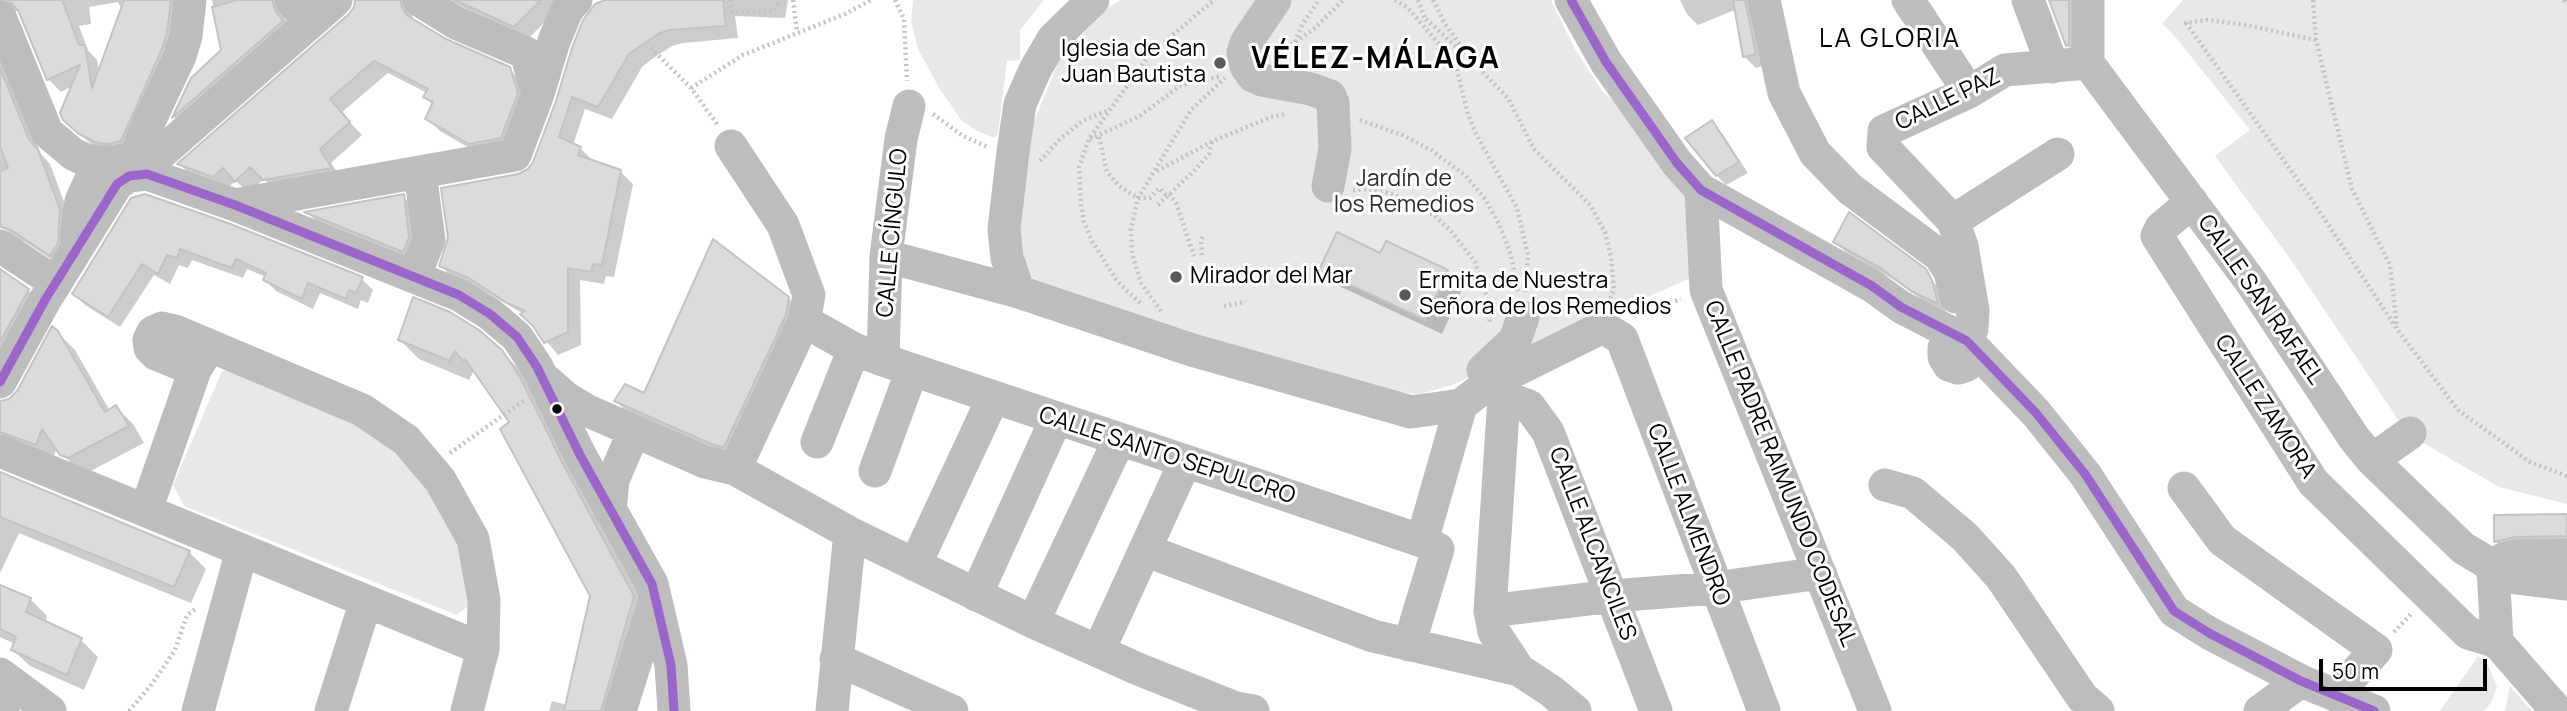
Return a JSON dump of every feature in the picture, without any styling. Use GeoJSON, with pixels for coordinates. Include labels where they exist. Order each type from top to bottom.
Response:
{"type":"FeatureCollection","features":[{"type":"Feature","properties":{"kind":"street"},"geometry":{"type":"LineString","coordinates":[[99,214],[99,198],[128,166],[180,56],[186,36],[190,0]]}},
{"type":"Feature","properties":{"kind":"street"},"geometry":{"type":"LineString","coordinates":[[64,270],[81,201],[128,166],[301,11],[336,0]]}},
{"type":"Feature","properties":{"kind":"street"},"geometry":{"type":"LineString","coordinates":[[419,0],[456,23],[526,53]]}},
{"type":"Feature","properties":{"kind":"street"},"geometry":{"type":"LineString","coordinates":[[538,94],[526,53],[536,29],[555,0]]}},
{"type":"Feature","properties":{"kind":"street"},"geometry":{"type":"LineString","coordinates":[[235,205],[515,155],[554,41],[567,10],[576,0]]}},
{"type":"Feature","properties":{"kind":"street"},"geometry":{"type":"LineString","coordinates":[[1018,292],[1007,258],[1004,229],[1020,104],[1035,70],[1054,39],[1093,0]]}},
{"type":"Feature","properties":{"kind":"street"},"geometry":{"type":"LineString","coordinates":[[1275,0],[1246,43],[1243,54],[1246,65],[1252,76],[1262,80],[1330,96],[1334,115],[1335,149],[1328,186]]}},
{"type":"Feature","properties":{"kind":"street"},"geometry":{"type":"LineString","coordinates":[[1571,0],[1606,62],[1677,163],[1701,190],[1872,286],[1960,350],[2036,413],[2085,474],[2174,611],[2209,633],[2301,681],[2374,711]]}},
{"type":"Feature","properties":{"kind":"street"},"geometry":{"type":"LineString","coordinates":[[1763,0],[1784,93],[1815,153],[1850,190],[1940,256],[1950,272],[1958,305],[1960,350]]}},
{"type":"Feature","properties":{"kind":"street"},"geometry":{"type":"LineString","coordinates":[[1909,0],[1969,92]]}},
{"type":"Feature","properties":{"kind":"street"},"geometry":{"type":"LineString","coordinates":[[2028,0],[2053,67]]}},
{"type":"Feature","properties":{"kind":"street"},"geometry":{"type":"LineString","coordinates":[[2088,0],[2088,63]]}},
{"type":"Feature","properties":{"kind":"street"},"geometry":{"type":"LineString","coordinates":[[0,17],[47,132],[72,154],[128,166],[235,205],[459,295],[491,313],[517,337],[545,382],[580,455],[652,583],[671,665],[674,711]]}},
{"type":"Feature","properties":{"kind":"street","name":"CALLE PAZ"},"geometry":{"type":"LineString","coordinates":[[1960,350],[1972,329],[1973,310],[1962,246],[1953,221],[1883,147],[1884,131],[1969,92],[2004,70],[2088,63]]}},
{"type":"Feature","properties":{"kind":"street","name":"CALLE SAN RAFAEL"},"geometry":{"type":"LineString","coordinates":[[2088,63],[2251,282],[2354,438],[2372,460],[2463,548],[2493,571]]}},
{"type":"Feature","properties":{"kind":"street","name":"CALLE CÍNGULO"},"geometry":{"type":"LineString","coordinates":[[883,360],[887,256],[901,139],[909,106]]}},
{"type":"Feature","properties":{"kind":"street"},"geometry":{"type":"LineString","coordinates":[[731,146],[783,225],[809,295],[804,321],[735,469]]}},
{"type":"Feature","properties":{"kind":"street"},"geometry":{"type":"LineString","coordinates":[[1953,221],[2059,154]]}},
{"type":"Feature","properties":{"kind":"street"},"geometry":{"type":"LineString","coordinates":[[0,382],[117,184],[130,176],[128,166]]}},
{"type":"Feature","properties":{"kind":"street"},"geometry":{"type":"LineString","coordinates":[[414,277],[429,240],[420,172]]}},
{"type":"Feature","properties":{"kind":"street","name":"CALLE PADRE RAIMUNDO CODESAL"},"geometry":{"type":"LineString","coordinates":[[1701,190],[1706,290],[1875,711]]}},
{"type":"Feature","properties":{"kind":"street","name":"CALLE ZAMORA"},"geometry":{"type":"LineString","coordinates":[[2192,202],[2161,228],[2157,236],[2313,482],[2468,633],[2497,642]]}},
{"type":"Feature","properties":{"kind":"street"},"geometry":{"type":"LineString","coordinates":[[0,246],[64,270]]}},
{"type":"Feature","properties":{"kind":"street"},"geometry":{"type":"LineString","coordinates":[[887,256],[1018,292],[1192,349],[1372,403],[1411,412],[1461,405],[1492,384],[1603,327]]}},
{"type":"Feature","properties":{"kind":"street"},"geometry":{"type":"LineString","coordinates":[[1519,670],[1494,632],[1490,611],[1492,384],[1515,340],[1523,317]]}},
{"type":"Feature","properties":{"kind":"street","name":"CALLE SANTO SEPULCRO"},"geometry":{"type":"LineString","coordinates":[[804,321],[883,360],[1422,541]]}},
{"type":"Feature","properties":{"kind":"street","name":"CALLE ALMENDRO"},"geometry":{"type":"LineString","coordinates":[[1603,327],[1622,339],[1764,711]]}},
{"type":"Feature","properties":{"kind":"street"},"geometry":{"type":"LineString","coordinates":[[146,510],[202,358],[362,410],[406,440],[440,480],[473,539],[484,600],[483,649],[467,711]]}},
{"type":"Feature","properties":{"kind":"street"},"geometry":{"type":"LineString","coordinates":[[817,442],[883,360]]}},
{"type":"Feature","properties":{"kind":"street"},"geometry":{"type":"LineString","coordinates":[[874,471],[883,360]]}},
{"type":"Feature","properties":{"kind":"street"},"geometry":{"type":"LineString","coordinates":[[545,382],[566,398],[620,425],[705,462],[735,469],[850,533],[1033,622],[1138,669],[1236,708],[1253,711]]}},
{"type":"Feature","properties":{"kind":"street","name":"CALLE ALCANCILES"},"geometry":{"type":"LineString","coordinates":[[1492,384],[1529,406],[1548,432],[1656,711]]}},
{"type":"Feature","properties":{"kind":"street"},"geometry":{"type":"LineString","coordinates":[[915,565],[993,398]]}},
{"type":"Feature","properties":{"kind":"street"},"geometry":{"type":"LineString","coordinates":[[1409,645],[1438,549],[1422,541],[1461,405]]}},
{"type":"Feature","properties":{"kind":"street"},"geometry":{"type":"LineString","coordinates":[[976,595],[1056,419]]}},
{"type":"Feature","properties":{"kind":"street"},"geometry":{"type":"LineString","coordinates":[[580,455],[584,437],[594,424],[620,425]]}},
{"type":"Feature","properties":{"kind":"street"},"geometry":{"type":"LineString","coordinates":[[610,511],[620,425]]}},
{"type":"Feature","properties":{"kind":"street"},"geometry":{"type":"LineString","coordinates":[[2372,460],[2410,433]]}},
{"type":"Feature","properties":{"kind":"street"},"geometry":{"type":"LineString","coordinates":[[1033,622],[1119,440]]}},
{"type":"Feature","properties":{"kind":"street"},"geometry":{"type":"LineString","coordinates":[[0,451],[483,649]]}},
{"type":"Feature","properties":{"kind":"street"},"geometry":{"type":"LineString","coordinates":[[1099,650],[1185,462]]}},
{"type":"Feature","properties":{"kind":"street"},"geometry":{"type":"LineString","coordinates":[[1885,485],[1913,494],[1965,537],[2001,577],[2082,696],[2098,711]]}},
{"type":"Feature","properties":{"kind":"street"},"geometry":{"type":"LineString","coordinates":[[2184,488],[2222,540],[2376,650],[2335,695]]}},
{"type":"Feature","properties":{"kind":"street"},"geometry":{"type":"LineString","coordinates":[[832,711],[850,533]]}},
{"type":"Feature","properties":{"kind":"street"},"geometry":{"type":"LineString","coordinates":[[198,711],[242,550]]}},
{"type":"Feature","properties":{"kind":"street"},"geometry":{"type":"LineString","coordinates":[[1145,550],[1373,636],[1519,670],[1575,711]]}},
{"type":"Feature","properties":{"kind":"street"},"geometry":{"type":"LineString","coordinates":[[2557,711],[2497,642],[2493,571],[2503,559],[2516,556],[2567,555]]}},
{"type":"Feature","properties":{"kind":"street"},"geometry":{"type":"LineString","coordinates":[[2493,571],[2567,584]]}},
{"type":"Feature","properties":{"kind":"street"},"geometry":{"type":"LineString","coordinates":[[1490,611],[1612,596],[1715,588],[1820,573]]}},
{"type":"Feature","properties":{"kind":"street"},"geometry":{"type":"LineString","coordinates":[[620,711],[656,596]]}},
{"type":"Feature","properties":{"kind":"street"},"geometry":{"type":"LineString","coordinates":[[331,711],[366,601]]}},
{"type":"Feature","properties":{"kind":"street"},"geometry":{"type":"LineString","coordinates":[[836,659],[952,711]]}},
{"type":"Feature","properties":{"kind":"street"},"geometry":{"type":"LineString","coordinates":[[2260,711],[2301,681]]}},
{"type":"Feature","properties":{"kind":"street"},"geometry":{"type":"LineString","coordinates":[[3,700],[50,711]]}},
{"type":"Feature","properties":{"kind":"path"},"geometry":{"type":"LineString","coordinates":[[730,0],[732,12],[770,11],[775,9],[780,0]]}},
{"type":"Feature","properties":{"kind":"path"},"geometry":{"type":"LineString","coordinates":[[793,0],[797,32]]}},
{"type":"Feature","properties":{"kind":"path"},"geometry":{"type":"LineString","coordinates":[[691,88],[743,55],[845,14],[871,0]]}},
{"type":"Feature","properties":{"kind":"path"},"geometry":{"type":"LineString","coordinates":[[895,0],[904,19],[909,106],[934,115],[963,136],[1012,160],[1035,167],[1060,138],[1084,120],[1108,110]]}},
{"type":"Feature","properties":{"kind":"path"},"geometry":{"type":"LineString","coordinates":[[1147,310],[1118,281],[1104,262],[1084,222],[1079,167],[1089,139],[1150,54],[1214,0]]}},
{"type":"Feature","properties":{"kind":"path"},"geometry":{"type":"LineString","coordinates":[[1294,43],[1318,0]]}},
{"type":"Feature","properties":{"kind":"path"},"geometry":{"type":"LineString","coordinates":[[1246,65],[1294,43],[1315,28],[1343,0]]}},
{"type":"Feature","properties":{"kind":"path"},"geometry":{"type":"LineString","coordinates":[[1395,0],[1408,8],[1440,44],[1457,70],[1476,134],[1517,208],[1528,256],[1523,317]]}},
{"type":"Feature","properties":{"kind":"path"},"geometry":{"type":"LineString","coordinates":[[1418,0],[1426,19],[1508,98],[1534,149],[1590,205],[1605,232],[1611,257],[1614,289],[1604,315],[1603,327],[1706,290]]}},
{"type":"Feature","properties":{"kind":"path"},"geometry":{"type":"LineString","coordinates":[[1433,0],[1444,24],[1472,61]]}},
{"type":"Feature","properties":{"kind":"path"},"geometry":{"type":"LineString","coordinates":[[2313,0],[2316,40],[2352,189],[2390,265],[2397,329]]}},
{"type":"Feature","properties":{"kind":"path"},"geometry":{"type":"LineString","coordinates":[[2564,0],[2567,5]]}},
{"type":"Feature","properties":{"kind":"path"},"geometry":{"type":"LineString","coordinates":[[1425,29],[1426,19]]}},
{"type":"Feature","properties":{"kind":"path"},"geometry":{"type":"LineString","coordinates":[[2316,40],[2246,25],[2207,20],[2186,23],[2312,200],[2397,329],[2458,410],[2530,462],[2567,475]]}},
{"type":"Feature","properties":{"kind":"path"},"geometry":{"type":"LineString","coordinates":[[651,48],[691,88],[731,146]]}},
{"type":"Feature","properties":{"kind":"path"},"geometry":{"type":"LineString","coordinates":[[1089,139],[1099,137],[1140,116],[1181,85],[1228,75],[1191,110],[1138,198],[1131,229],[1135,268],[1161,315],[1169,320]]}},
{"type":"Feature","properties":{"kind":"path"},"geometry":{"type":"LineString","coordinates":[[1154,172],[1213,141],[1271,117],[1295,111],[1312,111],[1362,120],[1402,135],[1448,160],[1485,199],[1499,224],[1511,255],[1523,317]]}},
{"type":"Feature","properties":{"kind":"path"},"geometry":{"type":"LineString","coordinates":[[1099,137],[1107,172],[1119,186],[1138,198],[1150,198],[1159,188],[1176,204],[1194,256]]}},
{"type":"Feature","properties":{"kind":"path"},"geometry":{"type":"LineString","coordinates":[[1157,205],[1184,182],[1209,154],[1213,141]]}},
{"type":"Feature","properties":{"kind":"path"},"geometry":{"type":"LineString","coordinates":[[1328,186],[1393,194],[1434,215],[1458,238],[1475,262],[1489,304],[1492,384]]}},
{"type":"Feature","properties":{"kind":"path"},"geometry":{"type":"LineString","coordinates":[[1202,255],[1201,240],[1204,234]]}},
{"type":"Feature","properties":{"kind":"path"},"geometry":{"type":"LineString","coordinates":[[1224,306],[1246,302]]}},
{"type":"Feature","properties":{"kind":"path"},"geometry":{"type":"LineString","coordinates":[[430,468],[545,382]]}},
{"type":"Feature","properties":{"kind":"path"},"geometry":{"type":"LineString","coordinates":[[130,711],[175,650],[187,615],[231,588]]}},
{"type":"Feature","properties":{"kind":"path"},"geometry":{"type":"LineString","coordinates":[[2376,650],[2429,595]]}},
{"type":"Feature","properties":{"kind":"green space"},"geometry":{"type":"Polygon","coordinates":[[[913,0],[1044,0],[1020,30],[1020,60],[1007,61],[998,134],[994,138],[962,121],[939,88],[918,49],[911,21],[913,0]]]}},
{"type":"Feature","properties":{"kind":"green space","name":"Jardín de los Remedios"},"geometry":{"type":"Polygon","coordinates":[[[1121,0],[1551,0],[1575,49],[1602,91],[1639,122],[1693,202],[1697,275],[1452,385],[1418,395],[1354,381],[1036,287],[1018,250],[1018,217],[1034,121],[1059,61],[1104,10],[1121,0]]]}},
{"type":"Feature","properties":{"kind":"green space"},"geometry":{"type":"Polygon","coordinates":[[[2183,0],[2567,0],[2567,504],[2499,487],[2405,430],[2291,260],[2215,156],[2250,130],[2162,24],[2183,0]]]}},
{"type":"Feature","properties":{"kind":"green space"},"geometry":{"type":"Polygon","coordinates":[[[238,368],[386,438],[448,512],[468,569],[469,605],[457,615],[184,506],[173,485],[222,371],[238,368]]]}},
{"type":"Feature","properties":{"kind":"green space"},"geometry":{"type":"Polygon","coordinates":[[[2478,656],[2488,665],[2497,687],[2491,703],[2484,711],[2440,711],[2478,656]]]}},
{"type":"Feature","properties":{"kind":"green space"},"geometry":{"type":"Polygon","coordinates":[[[2510,686],[2532,711],[2505,711],[2510,686]]]}},
{"type":"Feature","properties":{"kind":"building"},"geometry":{"type":"Polygon","coordinates":[[[8,0],[62,0],[79,45],[85,45],[92,88],[124,0],[171,0],[162,49],[121,141],[108,144],[95,142],[79,134],[63,120],[60,113],[80,65],[47,80],[18,10],[8,0]]]}},
{"type":"Feature","properties":{"kind":"building"},"geometry":{"type":"Polygon","coordinates":[[[237,0],[272,0],[283,21],[172,118],[191,78],[221,50],[212,7],[237,0]]]}},
{"type":"Feature","properties":{"kind":"building"},"geometry":{"type":"Polygon","coordinates":[[[355,0],[400,0],[408,16],[446,39],[510,67],[518,93],[501,138],[469,144],[425,119],[433,102],[423,97],[428,89],[374,61],[330,99],[350,122],[320,149],[332,168],[263,180],[250,167],[235,182],[223,168],[213,177],[177,164],[349,14],[355,0]]]}},
{"type":"Feature","properties":{"kind":"building"},"geometry":{"type":"Polygon","coordinates":[[[455,0],[541,0],[514,27],[455,0]]]}},
{"type":"Feature","properties":{"kind":"building"},"geometry":{"type":"Polygon","coordinates":[[[605,0],[723,0],[726,26],[669,30],[658,34],[629,54],[598,107],[572,97],[559,137],[581,147],[578,155],[621,170],[602,265],[593,264],[591,272],[568,268],[568,332],[544,343],[533,326],[520,314],[525,311],[507,303],[469,278],[439,266],[448,238],[441,188],[518,174],[528,169],[556,101],[583,20],[595,4],[605,0]]]}},
{"type":"Feature","properties":{"kind":"building"},"geometry":{"type":"Polygon","coordinates":[[[1733,0],[1745,0],[1756,54],[1743,57],[1733,0]]]}},
{"type":"Feature","properties":{"kind":"building"},"geometry":{"type":"Polygon","coordinates":[[[2049,0],[2069,0],[2069,45],[2066,46],[2049,0]]]}},
{"type":"Feature","properties":{"kind":"building"},"geometry":{"type":"Polygon","coordinates":[[[0,68],[29,139],[38,150],[60,209],[58,243],[50,256],[11,230],[1,227],[0,171],[8,168],[0,146],[0,68]]]}},
{"type":"Feature","properties":{"kind":"building"},"geometry":{"type":"Polygon","coordinates":[[[1712,120],[1739,162],[1716,176],[1685,138],[1712,120]]]}},
{"type":"Feature","properties":{"kind":"building"},"geometry":{"type":"Polygon","coordinates":[[[145,194],[228,223],[363,277],[356,293],[349,290],[346,299],[308,283],[302,299],[263,280],[266,273],[236,259],[232,268],[180,249],[177,258],[167,255],[158,274],[142,264],[108,317],[72,294],[131,198],[145,194]]]}},
{"type":"Feature","properties":{"kind":"building"},"geometry":{"type":"Polygon","coordinates":[[[404,194],[409,237],[403,252],[304,212],[404,194]]]}},
{"type":"Feature","properties":{"kind":"building"},"geometry":{"type":"Polygon","coordinates":[[[1849,212],[1926,269],[1932,280],[1938,304],[1911,291],[1882,269],[1833,242],[1849,212]]]}},
{"type":"Feature","properties":{"kind":"building","name":"Ermita de Nuestra Señora de los Remedios"},"geometry":{"type":"Polygon","coordinates":[[[1337,232],[1380,253],[1386,241],[1448,270],[1425,320],[1319,270],[1337,232]]]}},
{"type":"Feature","properties":{"kind":"building"},"geometry":{"type":"Polygon","coordinates":[[[713,239],[789,297],[786,315],[724,447],[711,444],[614,401],[625,384],[644,393],[713,239]]]}},
{"type":"Feature","properties":{"kind":"building"},"geometry":{"type":"Polygon","coordinates":[[[0,269],[29,289],[0,342],[0,269]]]}},
{"type":"Feature","properties":{"kind":"building"},"geometry":{"type":"Polygon","coordinates":[[[413,297],[450,312],[479,330],[502,350],[520,377],[634,596],[601,711],[564,711],[590,596],[500,429],[509,422],[465,359],[463,361],[455,351],[450,361],[398,340],[413,297]]]}},
{"type":"Feature","properties":{"kind":"building"},"geometry":{"type":"Polygon","coordinates":[[[52,326],[58,331],[105,412],[116,405],[129,426],[68,458],[60,455],[42,429],[36,445],[0,432],[0,401],[9,399],[17,391],[52,326]]]}},
{"type":"Feature","properties":{"kind":"building"},"geometry":{"type":"Polygon","coordinates":[[[0,472],[190,551],[174,587],[0,517],[0,472]]]}},
{"type":"Feature","properties":{"kind":"building"},"geometry":{"type":"Polygon","coordinates":[[[2567,514],[2567,536],[2515,537],[2494,542],[2494,515],[2567,514]]]}},
{"type":"Feature","properties":{"kind":"building"},"geometry":{"type":"Polygon","coordinates":[[[0,585],[31,598],[26,612],[82,638],[67,675],[11,650],[16,637],[0,629],[0,585]]]}},
{"type":"Feature","properties":{"kind":"transit line"},"geometry":{"type":"LineString","coordinates":[[1571,0],[1606,62],[1677,163],[1701,190],[1872,286],[1901,307],[1967,341],[2036,413],[2085,474],[2174,611],[2209,633],[2301,681],[2374,711]]}},
{"type":"Feature","properties":{"kind":"transit line"},"geometry":{"type":"LineString","coordinates":[[0,382],[45,300],[117,184],[129,176],[147,174],[235,205],[459,295],[490,314],[517,337],[537,367],[580,455],[652,584],[671,665],[674,711]]}},
{"type":"Feature","properties":{"kind":"place","name":"Iglesia de San Juan Bautista"},"geometry":{"type":"Point","coordinates":[1220,63]}},
{"type":"Feature","properties":{"kind":"place","name":"Mirador del Mar"},"geometry":{"type":"Point","coordinates":[1176,277]}},
{"type":"Feature","properties":{"kind":"place","name":"Ermita de Nuestra Señora de los Remedios"},"geometry":{"type":"Point","coordinates":[1405,295]}},
{"type":"Feature","properties":{"kind":"district","name":"LA GLORIA"},"geometry":{"type":"Point","coordinates":[1890,40]}},
{"type":"Feature","properties":{"kind":"district","name":"VÉLEZ-MÁLAGA"},"geometry":{"type":"Point","coordinates":[1376,60]}}]}
